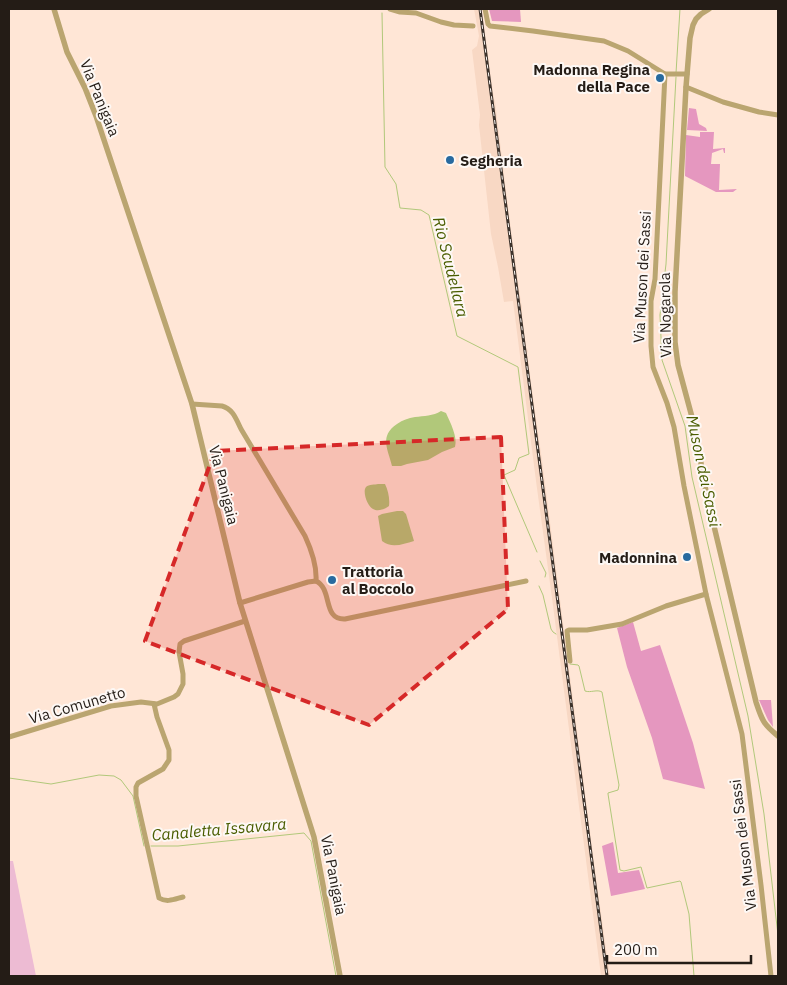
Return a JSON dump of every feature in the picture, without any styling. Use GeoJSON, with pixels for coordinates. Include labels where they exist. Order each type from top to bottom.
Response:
{"type":"FeatureCollection","features":[{"type":"Feature","properties":{"kind":"street","name":"Via Panigaia"},"geometry":{"type":"LineString","coordinates":[[54,9],[67,52],[86,88],[96,116],[192,404],[245,621],[314,837],[340,976]]}},
{"type":"Feature","properties":{"kind":"street"},"geometry":{"type":"LineString","coordinates":[[390,9],[416,13],[454,26],[473,26]]}},
{"type":"Feature","properties":{"kind":"street"},"geometry":{"type":"LineString","coordinates":[[394,9],[400,12]]}},
{"type":"Feature","properties":{"kind":"street"},"geometry":{"type":"LineString","coordinates":[[485,9],[490,26],[604,41],[628,51],[667,74],[685,74]]}},
{"type":"Feature","properties":{"kind":"street","name":"Via Nogarola"},"geometry":{"type":"LineString","coordinates":[[710,9],[696,19],[690,31],[685,74],[686,87],[674,342],[678,365],[696,432],[713,522],[756,702],[762,721],[778,736]]}},
{"type":"Feature","properties":{"kind":"street","name":"Via Muson dei Sassi"},"geometry":{"type":"LineString","coordinates":[[667,74],[655,279],[651,301],[651,357],[674,427],[706,594],[742,734],[761,885],[770,976]]}},
{"type":"Feature","properties":{"kind":"street"},"geometry":{"type":"LineString","coordinates":[[686,87],[723,102],[778,115]]}},
{"type":"Feature","properties":{"kind":"street"},"geometry":{"type":"LineString","coordinates":[[192,404],[222,406],[227,407],[233,412],[241,429],[305,536],[317,576],[316,581]]}},
{"type":"Feature","properties":{"kind":"street"},"geometry":{"type":"LineString","coordinates":[[240,603],[316,581],[323,585],[334,616],[342,619],[526,581]]}},
{"type":"Feature","properties":{"kind":"street"},"geometry":{"type":"LineString","coordinates":[[570,661],[567,631],[587,630],[622,624],[666,606],[706,594]]}},
{"type":"Feature","properties":{"kind":"street","name":"Via Comunetto"},"geometry":{"type":"LineString","coordinates":[[9,737],[111,706],[141,702],[154,704],[174,697],[181,690],[183,680],[178,652],[180,644],[245,621]]}},
{"type":"Feature","properties":{"kind":"street"},"geometry":{"type":"LineString","coordinates":[[154,704],[169,750],[169,760],[163,769],[138,783],[136,796],[159,898],[168,901],[183,897]]}},
{"type":"Feature","properties":{"kind":"highlighted area"},"geometry":{"type":"Polygon","coordinates":[[[501,437],[508,609],[369,725],[145,641],[215,451],[501,437]]]}},
{"type":"Feature","properties":{"kind":"shaded area"},"geometry":{"type":"Polygon","coordinates":[[[474,9],[481,9],[495,101],[610,976],[601,976],[513,301],[504,302],[491,234],[472,50],[477,46],[479,36],[474,9]]]}},
{"type":"Feature","properties":{"kind":"shaded area"},"geometry":{"type":"Polygon","coordinates":[[[489,9],[520,9],[521,22],[492,21],[489,9]]]}},
{"type":"Feature","properties":{"kind":"shaded area"},"geometry":{"type":"Polygon","coordinates":[[[689,108],[696,109],[699,124],[706,128],[707,131],[687,130],[689,108]]]}},
{"type":"Feature","properties":{"kind":"shaded area"},"geometry":{"type":"Polygon","coordinates":[[[700,132],[714,132],[713,149],[725,148],[725,153],[723,149],[712,153],[711,164],[720,164],[719,190],[737,189],[733,192],[716,192],[685,176],[686,135],[700,137],[700,132]]]}},
{"type":"Feature","properties":{"kind":"shaded area"},"geometry":{"type":"Polygon","coordinates":[[[441,411],[446,413],[455,434],[455,447],[428,460],[392,466],[386,443],[386,438],[391,429],[408,419],[432,415],[441,411]]]}},
{"type":"Feature","properties":{"kind":"shaded area"},"geometry":{"type":"Polygon","coordinates":[[[385,484],[389,503],[389,506],[381,510],[373,509],[369,505],[365,492],[367,486],[385,484]]]}},
{"type":"Feature","properties":{"kind":"shaded area"},"geometry":{"type":"Polygon","coordinates":[[[403,511],[406,514],[414,541],[390,545],[382,541],[378,516],[403,511]]]}},
{"type":"Feature","properties":{"kind":"shaded area"},"geometry":{"type":"Polygon","coordinates":[[[633,622],[641,651],[660,645],[693,743],[705,789],[663,779],[652,738],[627,667],[617,628],[633,622]]]}},
{"type":"Feature","properties":{"kind":"shaded area"},"geometry":{"type":"Polygon","coordinates":[[[759,700],[771,700],[773,727],[759,700]]]}},
{"type":"Feature","properties":{"kind":"shaded area"},"geometry":{"type":"Polygon","coordinates":[[[613,842],[618,873],[639,870],[645,889],[611,896],[602,846],[613,842]]]}},
{"type":"Feature","properties":{"kind":"shaded area"},"geometry":{"type":"Polygon","coordinates":[[[9,861],[13,861],[36,976],[9,976],[9,861]]]}},
{"type":"Feature","properties":{"kind":"waterway","name":"Muson dei Sassi"},"geometry":{"type":"LineString","coordinates":[[676,73],[680,9]]}},
{"type":"Feature","properties":{"kind":"waterway","name":"Rio Scudellara"},"geometry":{"type":"LineString","coordinates":[[382,13],[385,167],[396,184],[400,208],[421,210],[429,215],[457,336],[518,367],[529,454],[519,458],[515,470],[504,475],[537,552]]}},
{"type":"Feature","properties":{"kind":"waterway","name":"Muson dei Sassi"},"geometry":{"type":"LineString","coordinates":[[676,77],[666,264],[660,315],[662,360],[685,426],[692,477],[748,716],[764,814],[778,935]]}},
{"type":"Feature","properties":{"kind":"waterway","name":"Rio Scudellara"},"geometry":{"type":"LineString","coordinates":[[540,561],[546,573],[545,577]]}},
{"type":"Feature","properties":{"kind":"waterway","name":"Rio Scudellara"},"geometry":{"type":"LineString","coordinates":[[539,586],[551,629],[556,634]]}},
{"type":"Feature","properties":{"kind":"waterway","name":"Rio Scudellara"},"geometry":{"type":"LineString","coordinates":[[570,664],[579,666],[585,691],[602,692],[619,785],[618,790],[608,794],[620,870],[624,871],[641,867],[647,888],[681,882],[689,914],[694,976]]}},
{"type":"Feature","properties":{"kind":"waterway","name":"Canaletta Issavara"},"geometry":{"type":"LineString","coordinates":[[9,778],[51,784],[99,775],[114,776],[121,780],[133,796],[144,846]]}},
{"type":"Feature","properties":{"kind":"waterway","name":"Canaletta Issavara"},"geometry":{"type":"LineString","coordinates":[[151,846],[178,846],[304,833],[311,841],[336,976]]}},
{"type":"Feature","properties":{"kind":"railway"},"geometry":{"type":"LineString","coordinates":[[480,9],[607,976]]}},
{"type":"Feature","properties":{"kind":"place","name":"Madonna Regina della Pace"},"geometry":{"type":"Point","coordinates":[660,78]}},
{"type":"Feature","properties":{"kind":"place","name":"Segheria"},"geometry":{"type":"Point","coordinates":[450,160]}},
{"type":"Feature","properties":{"kind":"place","name":"Madonnina"},"geometry":{"type":"Point","coordinates":[687,557]}},
{"type":"Feature","properties":{"kind":"place","name":"Trattoria al Boccolo"},"geometry":{"type":"Point","coordinates":[332,580]}}]}
